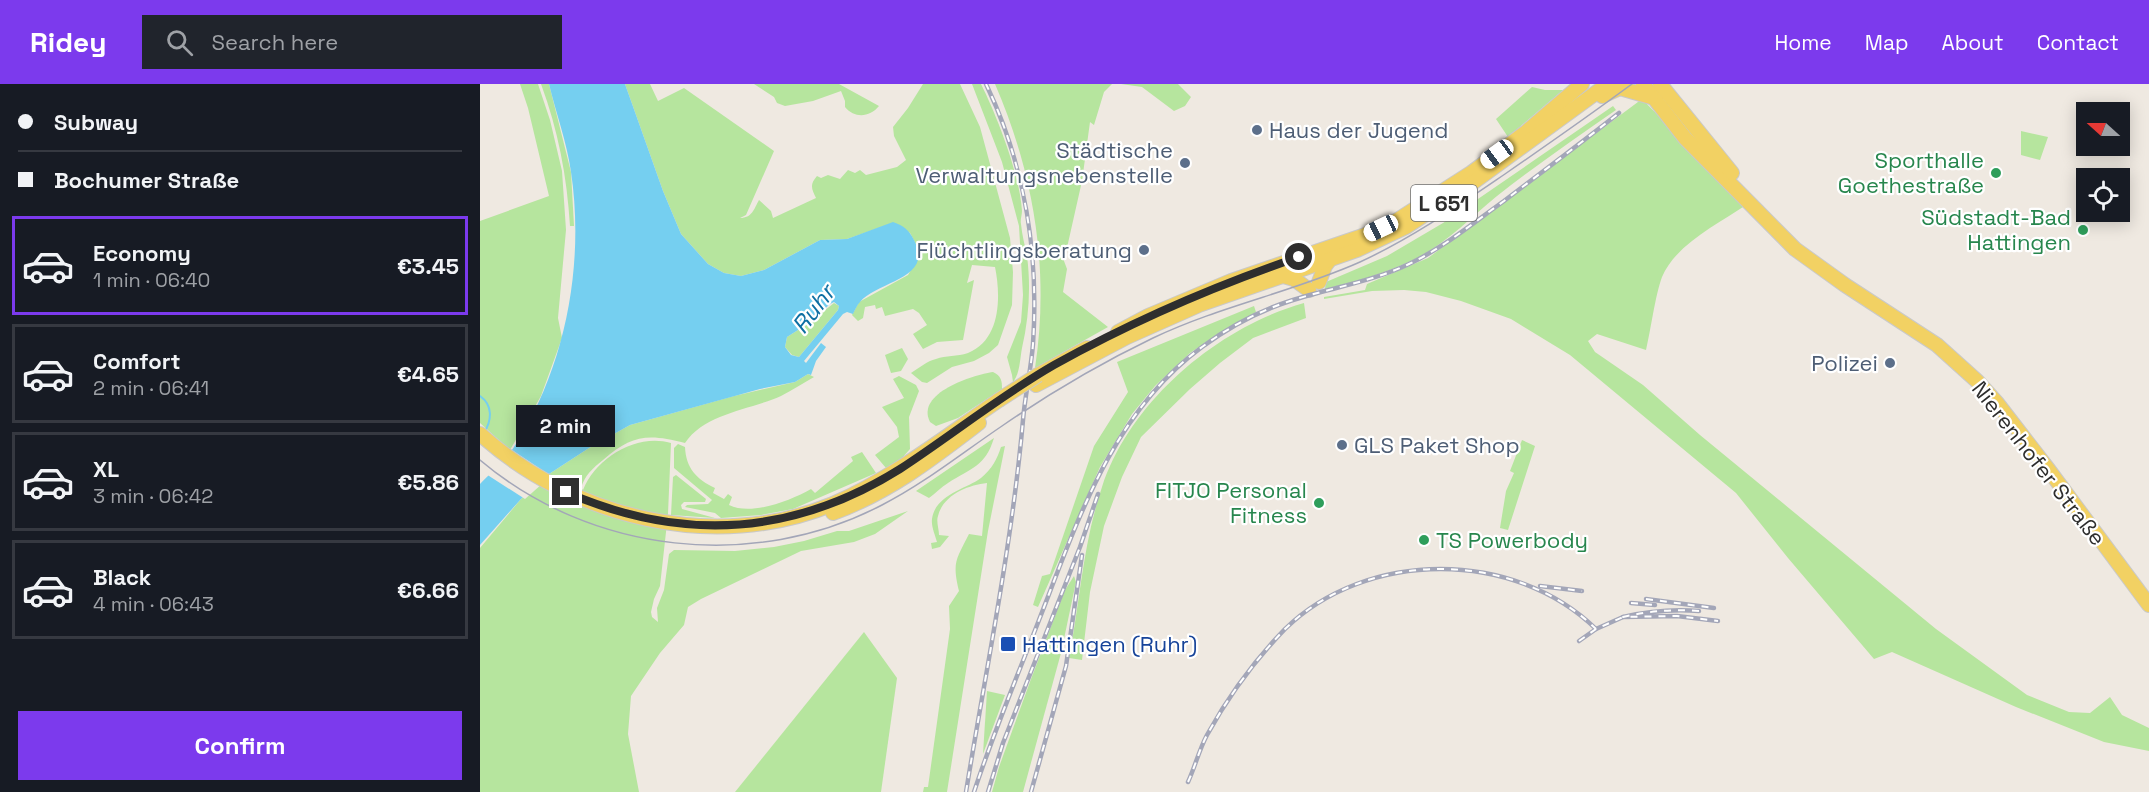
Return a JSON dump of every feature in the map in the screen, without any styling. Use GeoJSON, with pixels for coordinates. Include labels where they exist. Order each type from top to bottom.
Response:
{"type":"FeatureCollection","features":[{"type":"Feature","properties":{"kind":"main road","name":"L 651"},"geometry":{"type":"LineString","coordinates":[[480,444],[524,477],[587,510],[615,519],[678,528],[730,526],[795,517],[881,486],[903,473],[998,405],[1148,316],[1231,281],[1365,235],[1396,221],[1432,199],[1526,132],[1582,84]]}},
{"type":"Feature","properties":{"kind":"main road","name":"L 651"},"geometry":{"type":"LineString","coordinates":[[1043,378],[1199,304],[1368,246],[1425,215],[1608,84]]}},
{"type":"Feature","properties":{"kind":"main road","name":"Nierenhofer Straße"},"geometry":{"type":"LineString","coordinates":[[1643,84],[1685,138],[1791,244],[1812,262],[1937,345],[1977,381],[2036,453],[2149,604]]}},
{"type":"Feature","properties":{"kind":"main road","name":"Nierenhofer Straße"},"geometry":{"type":"LineString","coordinates":[[1664,86],[1745,190],[1749,200]]}},
{"type":"Feature","properties":{"kind":"main road","name":"L 651"},"geometry":{"type":"LineString","coordinates":[[1583,101],[1620,88],[1640,92],[1653,98]]}},
{"type":"Feature","properties":{"kind":"main road"},"geometry":{"type":"LineString","coordinates":[[1299,257],[1314,263]]}},
{"type":"Feature","properties":{"kind":"main road"},"geometry":{"type":"LineString","coordinates":[[1280,275],[1314,286],[1331,258]]}},
{"type":"Feature","properties":{"kind":"main road","name":"L 651"},"geometry":{"type":"LineString","coordinates":[[480,434],[529,471],[574,496],[616,511],[678,528]]}},
{"type":"Feature","properties":{"kind":"green space"},"geometry":{"type":"Polygon","coordinates":[[[520,84],[538,84],[550,120],[562,171],[566,230],[558,318],[562,338],[541,396],[510,450],[480,423],[480,221],[549,196],[520,84]]]}},
{"type":"Feature","properties":{"kind":"green space"},"geometry":{"type":"Polygon","coordinates":[[[541,84],[549,84],[571,172],[574,226],[570,226],[561,154],[541,84]]]}},
{"type":"Feature","properties":{"kind":"green space"},"geometry":{"type":"Polygon","coordinates":[[[625,84],[650,84],[658,101],[684,88],[774,151],[746,215],[740,218],[750,215],[759,200],[771,211],[773,218],[816,198],[812,187],[817,176],[821,178],[828,175],[840,179],[848,170],[855,173],[860,170],[866,175],[897,167],[906,160],[894,136],[893,127],[923,84],[960,84],[980,127],[1010,238],[1013,272],[1012,305],[998,345],[989,353],[974,361],[952,367],[927,383],[922,382],[911,373],[933,360],[968,353],[979,347],[987,338],[993,328],[998,304],[995,267],[972,265],[967,283],[974,280],[963,340],[937,342],[923,349],[913,334],[927,325],[919,313],[913,309],[885,316],[882,307],[876,309],[875,305],[865,307],[863,318],[858,321],[852,315],[859,302],[908,275],[919,256],[919,250],[910,233],[893,223],[847,239],[820,240],[764,270],[741,276],[724,273],[708,264],[681,234],[663,191],[625,84]]]}},
{"type":"Feature","properties":{"kind":"green space"},"geometry":{"type":"Polygon","coordinates":[[[754,84],[839,84],[879,106],[867,114],[858,115],[845,107],[841,91],[813,101],[785,106],[777,103],[774,97],[754,84]]]}},
{"type":"Feature","properties":{"kind":"green space"},"geometry":{"type":"Polygon","coordinates":[[[972,84],[981,84],[994,112],[1017,180],[1022,211],[1021,222],[1027,256],[1029,302],[1019,366],[1013,382],[1007,357],[1021,322],[1023,295],[1019,226],[1002,162],[972,84]]]}},
{"type":"Feature","properties":{"kind":"green space"},"geometry":{"type":"Polygon","coordinates":[[[995,84],[1112,84],[1104,92],[1094,125],[1090,122],[1082,181],[1064,261],[1067,269],[1063,292],[1108,327],[1035,368],[1041,295],[1035,223],[1020,153],[995,84]]]}},
{"type":"Feature","properties":{"kind":"green space"},"geometry":{"type":"Polygon","coordinates":[[[1121,84],[1178,84],[1191,97],[1185,106],[1174,111],[1142,87],[1121,84]]]}},
{"type":"Feature","properties":{"kind":"green space"},"geometry":{"type":"Polygon","coordinates":[[[1532,87],[1563,90],[1508,137],[1496,119],[1532,87]]]}},
{"type":"Feature","properties":{"kind":"green space"},"geometry":{"type":"Polygon","coordinates":[[[1642,99],[1746,205],[1687,245],[1668,265],[1655,303],[1646,350],[1597,334],[1588,341],[1595,352],[1643,385],[1700,435],[1936,629],[2027,695],[2069,712],[2090,713],[2110,697],[2122,715],[2149,728],[2149,751],[2104,742],[2016,707],[1892,652],[1874,659],[1736,493],[1570,355],[1511,319],[1461,301],[1426,292],[1372,291],[1324,299],[1324,297],[1365,290],[1367,284],[1428,258],[1642,99]]]}},
{"type":"Feature","properties":{"kind":"green space"},"geometry":{"type":"Polygon","coordinates":[[[1613,106],[1616,110],[1511,185],[1428,252],[1384,272],[1325,289],[1326,282],[1387,256],[1443,223],[1613,106]]]}},
{"type":"Feature","properties":{"kind":"green space"},"geometry":{"type":"Polygon","coordinates":[[[2021,131],[2048,137],[2040,160],[2021,155],[2021,131]]]}},
{"type":"Feature","properties":{"kind":"green space"},"geometry":{"type":"Polygon","coordinates":[[[834,303],[839,306],[838,310],[799,357],[792,355],[785,347],[787,337],[834,303]]]}},
{"type":"Feature","properties":{"kind":"green space"},"geometry":{"type":"Polygon","coordinates":[[[1304,303],[1306,318],[1253,338],[1190,389],[1141,437],[1122,477],[1104,526],[1090,592],[1082,660],[1069,658],[1090,529],[1102,487],[1115,455],[1133,425],[1181,372],[1210,349],[1272,314],[1304,303]]]}},
{"type":"Feature","properties":{"kind":"green space"},"geometry":{"type":"Polygon","coordinates":[[[1254,306],[1256,312],[1190,353],[1155,386],[1132,414],[1100,467],[1038,607],[1033,605],[1042,576],[1050,574],[1094,446],[1128,392],[1117,362],[1254,306]]]}},
{"type":"Feature","properties":{"kind":"green space"},"geometry":{"type":"Polygon","coordinates":[[[902,348],[908,359],[901,371],[891,373],[885,355],[902,348]]]}},
{"type":"Feature","properties":{"kind":"green space"},"geometry":{"type":"Polygon","coordinates":[[[993,372],[998,375],[1002,389],[958,418],[936,426],[930,422],[928,412],[931,402],[938,394],[960,381],[993,372]]]}},
{"type":"Feature","properties":{"kind":"green space"},"geometry":{"type":"Polygon","coordinates":[[[808,374],[814,377],[781,396],[704,425],[685,443],[650,437],[622,445],[595,466],[587,476],[581,488],[583,490],[597,468],[619,451],[644,442],[671,443],[668,514],[660,586],[654,599],[652,617],[658,622],[657,608],[664,590],[669,554],[674,550],[735,551],[774,547],[837,531],[849,531],[908,511],[875,534],[854,542],[801,551],[688,607],[684,625],[660,653],[631,696],[628,734],[639,792],[480,792],[480,548],[521,499],[549,474],[630,425],[734,396],[795,382],[808,374]]]}},
{"type":"Feature","properties":{"kind":"green space"},"geometry":{"type":"Polygon","coordinates":[[[899,376],[916,385],[919,391],[909,417],[910,449],[902,458],[886,468],[875,455],[899,437],[897,427],[882,407],[904,398],[893,379],[899,376]]]}},
{"type":"Feature","properties":{"kind":"green space"},"geometry":{"type":"Polygon","coordinates":[[[994,438],[982,461],[929,498],[916,491],[994,438]]]}},
{"type":"Feature","properties":{"kind":"green space"},"geometry":{"type":"Polygon","coordinates":[[[1522,440],[1535,446],[1508,530],[1500,528],[1506,491],[1514,473],[1510,471],[1522,440]]]}},
{"type":"Feature","properties":{"kind":"green space"},"geometry":{"type":"Polygon","coordinates":[[[678,444],[685,447],[687,461],[697,477],[715,488],[713,493],[724,499],[728,494],[732,497],[729,505],[738,508],[770,506],[811,489],[815,493],[853,461],[851,457],[862,452],[876,473],[793,509],[761,515],[721,518],[715,513],[685,507],[708,504],[712,500],[674,468],[674,448],[678,444]]]}},
{"type":"Feature","properties":{"kind":"green space"},"geometry":{"type":"Polygon","coordinates":[[[1005,446],[988,531],[947,792],[923,792],[924,787],[928,787],[950,629],[949,606],[959,591],[956,561],[969,534],[982,536],[987,483],[957,492],[945,502],[937,523],[939,535],[949,536],[940,547],[932,549],[931,543],[937,542],[932,519],[934,511],[945,498],[985,475],[994,464],[1001,447],[1005,446]]]}},
{"type":"Feature","properties":{"kind":"green space"},"geometry":{"type":"Polygon","coordinates":[[[676,475],[706,499],[705,502],[684,502],[681,505],[682,509],[715,518],[671,515],[673,477],[676,475]]]}},
{"type":"Feature","properties":{"kind":"green space"},"geometry":{"type":"Polygon","coordinates":[[[1074,576],[1076,582],[1061,653],[1023,792],[992,792],[1031,679],[1065,590],[1074,576]]]}},
{"type":"Feature","properties":{"kind":"green space"},"geometry":{"type":"Polygon","coordinates":[[[864,632],[897,678],[881,792],[735,792],[864,632]]]}},
{"type":"Feature","properties":{"kind":"green space"},"geometry":{"type":"Polygon","coordinates":[[[987,691],[1005,695],[983,754],[987,691]]]}},
{"type":"Feature","properties":{"kind":"water","name":"Ruhr"},"geometry":{"type":"Polygon","coordinates":[[[549,84],[625,84],[663,191],[681,234],[708,264],[724,273],[741,276],[764,270],[820,240],[847,239],[893,222],[906,229],[914,240],[918,253],[917,263],[901,278],[868,295],[859,303],[853,314],[847,312],[843,314],[804,361],[806,363],[821,343],[826,347],[816,361],[811,375],[808,374],[795,382],[760,389],[630,425],[549,474],[521,499],[480,545],[480,484],[514,447],[532,417],[558,350],[573,279],[575,207],[571,172],[549,84]],[[834,302],[830,304],[809,323],[787,337],[785,347],[791,355],[799,357],[839,306],[834,302]]]}},
{"type":"Feature","properties":{"kind":"pier"},"geometry":{"type":"Polygon","coordinates":[[[509,448],[551,476],[525,499],[486,474],[509,448]]]}},
{"type":"Feature","properties":{"kind":"waterway"},"geometry":{"type":"LineString","coordinates":[[480,396],[487,404],[490,413],[489,423],[484,433]]}},
{"type":"Feature","properties":{"kind":"tram line"},"geometry":{"type":"LineString","coordinates":[[480,460],[524,492],[572,516],[622,533],[675,543],[728,545],[781,539],[833,526],[898,496],[1039,402],[1095,368],[1153,338],[1204,317],[1335,273],[1398,243],[1487,186],[1632,84]]}},
{"type":"Feature","properties":{"kind":"railway"},"geometry":{"type":"LineString","coordinates":[[966,792],[1012,514],[1032,354],[1034,311],[1031,244],[1020,178],[1011,146],[986,84]]}},
{"type":"Feature","properties":{"kind":"railway"},"geometry":{"type":"LineString","coordinates":[[974,792],[1005,706],[1084,507],[1121,436],[1144,403],[1171,374],[1212,340],[1256,315],[1290,301],[1380,276],[1434,250],[1504,201],[1619,113]]}},
{"type":"Feature","properties":{"kind":"railway"},"geometry":{"type":"LineString","coordinates":[[988,792],[1003,743],[1080,547],[1098,494]]}},
{"type":"Feature","properties":{"kind":"railway"},"geometry":{"type":"LineString","coordinates":[[1031,792],[1066,666],[1082,555]]}},
{"type":"Feature","properties":{"kind":"railway"},"geometry":{"type":"LineString","coordinates":[[1188,782],[1204,741],[1215,721],[1263,653],[1285,629],[1319,603],[1357,584],[1398,573],[1440,569],[1483,573],[1524,584],[1562,603],[1596,629]]}},
{"type":"Feature","properties":{"kind":"railway"},"geometry":{"type":"LineString","coordinates":[[1540,586],[1582,591]]}},
{"type":"Feature","properties":{"kind":"railway"},"geometry":{"type":"LineString","coordinates":[[1646,599],[1714,608]]}},
{"type":"Feature","properties":{"kind":"railway"},"geometry":{"type":"LineString","coordinates":[[1631,603],[1655,605]]}},
{"type":"Feature","properties":{"kind":"railway"},"geometry":{"type":"LineString","coordinates":[[1699,611],[1661,611],[1623,617],[1677,616],[1718,621]]}},
{"type":"Feature","properties":{"kind":"railway"},"geometry":{"type":"LineString","coordinates":[[1579,641],[1596,629],[1623,617]]}},
{"type":"Feature","properties":{"kind":"place","name":"Haus der Jugend"},"geometry":{"type":"Point","coordinates":[1257,130]}},
{"type":"Feature","properties":{"kind":"place","name":"Städtische Verwaltungsnebenstelle"},"geometry":{"type":"Point","coordinates":[1185,163]}},
{"type":"Feature","properties":{"kind":"place","name":"Sporthalle Goethestraße"},"geometry":{"type":"Point","coordinates":[1996,173]}},
{"type":"Feature","properties":{"kind":"place","name":"Südstadt-Bad Hattingen"},"geometry":{"type":"Point","coordinates":[2083,230]}},
{"type":"Feature","properties":{"kind":"place","name":"Flüchtlingsberatung"},"geometry":{"type":"Point","coordinates":[1144,250]}},
{"type":"Feature","properties":{"kind":"place","name":"Polizei"},"geometry":{"type":"Point","coordinates":[1890,363]}},
{"type":"Feature","properties":{"kind":"place","name":"GLS Paket Shop"},"geometry":{"type":"Point","coordinates":[1342,445]}},
{"type":"Feature","properties":{"kind":"place","name":"FITJO Personal Fitness"},"geometry":{"type":"Point","coordinates":[1319,503]}},
{"type":"Feature","properties":{"kind":"place","name":"TS Powerbody"},"geometry":{"type":"Point","coordinates":[1424,540]}},
{"type":"Feature","properties":{"kind":"place","name":"Hattingen (Ruhr)"},"geometry":{"type":"Point","coordinates":[1008,644]}},
{"type":"Feature","properties":{"kind":"route"},"geometry":{"type":"LineString","coordinates":[[566,492],[616,511],[695,526],[756,524],[808,513],[835,503],[899,469],[1038,375],[1148,316],[1231,281],[1299,257]]}}]}
